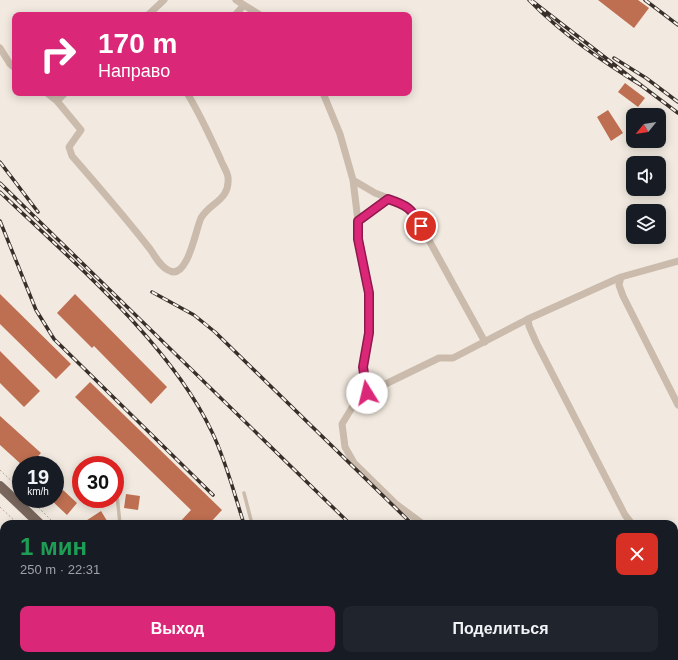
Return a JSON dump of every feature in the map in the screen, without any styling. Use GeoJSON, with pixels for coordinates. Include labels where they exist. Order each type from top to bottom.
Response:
{"type":"FeatureCollection","features":[{"type":"Feature","properties":{"kind":"main road"},"geometry":{"type":"LineString","coordinates":[[0,486],[36,520]]}},
{"type":"Feature","properties":{"kind":"street"},"geometry":{"type":"LineString","coordinates":[[151,12],[164,0]]}},
{"type":"Feature","properties":{"kind":"street"},"geometry":{"type":"LineString","coordinates":[[236,0],[255,12]]}},
{"type":"Feature","properties":{"kind":"street"},"geometry":{"type":"LineString","coordinates":[[238,12],[244,5]]}},
{"type":"Feature","properties":{"kind":"street"},"geometry":{"type":"LineString","coordinates":[[0,48],[12,66]]}},
{"type":"Feature","properties":{"kind":"street"},"geometry":{"type":"LineString","coordinates":[[51,96],[57,101],[81,130],[69,147],[69,152],[128,220],[160,263],[169,271],[174,272],[181,269],[193,245],[201,218],[215,205],[228,188],[228,176],[208,131],[189,96]]}},
{"type":"Feature","properties":{"kind":"street"},"geometry":{"type":"LineString","coordinates":[[57,101],[62,96]]}},
{"type":"Feature","properties":{"kind":"street"},"geometry":{"type":"LineString","coordinates":[[324,96],[340,134],[353,180],[358,221],[358,239],[369,293],[369,333],[363,367],[367,393]]}},
{"type":"Feature","properties":{"kind":"street"},"geometry":{"type":"LineString","coordinates":[[353,180],[388,199],[404,204],[414,213],[485,342]]}},
{"type":"Feature","properties":{"kind":"street"},"geometry":{"type":"LineString","coordinates":[[358,221],[388,199]]}},
{"type":"Feature","properties":{"kind":"street"},"geometry":{"type":"LineString","coordinates":[[418,520],[396,504],[354,463],[345,447],[342,424],[353,406],[367,393],[439,358],[453,358],[528,319],[620,277],[678,262]]}},
{"type":"Feature","properties":{"kind":"street"},"geometry":{"type":"LineString","coordinates":[[620,277],[619,285],[623,296],[678,405]]}},
{"type":"Feature","properties":{"kind":"street"},"geometry":{"type":"LineString","coordinates":[[528,319],[529,326],[536,342],[629,520]]}},
{"type":"Feature","properties":{"kind":"lane"},"geometry":{"type":"LineString","coordinates":[[244,493],[251,520]]}},
{"type":"Feature","properties":{"kind":"lane"},"geometry":{"type":"LineString","coordinates":[[118,508],[120,520]]}},
{"type":"Feature","properties":{"kind":"path"},"geometry":{"type":"LineString","coordinates":[[0,470],[12,481]]}},
{"type":"Feature","properties":{"kind":"path"},"geometry":{"type":"LineString","coordinates":[[0,507],[14,520]]}},
{"type":"Feature","properties":{"kind":"path"},"geometry":{"type":"LineString","coordinates":[[39,508],[51,520]]}},
{"type":"Feature","properties":{"kind":"building"},"geometry":{"type":"Polygon","coordinates":[[[598,0],[638,0],[649,8],[634,28],[598,0]]]}},
{"type":"Feature","properties":{"kind":"building"},"geometry":{"type":"Polygon","coordinates":[[[625,83],[645,98],[638,107],[618,92],[625,83]]]}},
{"type":"Feature","properties":{"kind":"building"},"geometry":{"type":"Polygon","coordinates":[[[608,110],[623,133],[611,141],[597,117],[608,110]]]}},
{"type":"Feature","properties":{"kind":"building"},"geometry":{"type":"Polygon","coordinates":[[[0,294],[71,364],[56,379],[0,324],[0,294]]]}},
{"type":"Feature","properties":{"kind":"building"},"geometry":{"type":"Polygon","coordinates":[[[75,294],[167,387],[151,404],[94,346],[92,348],[57,313],[75,294]]]}},
{"type":"Feature","properties":{"kind":"building"},"geometry":{"type":"Polygon","coordinates":[[[0,351],[40,391],[24,407],[0,383],[0,351]]]}},
{"type":"Feature","properties":{"kind":"building"},"geometry":{"type":"Polygon","coordinates":[[[90,382],[222,510],[213,520],[182,520],[191,510],[75,397],[90,382]]]}},
{"type":"Feature","properties":{"kind":"building"},"geometry":{"type":"Polygon","coordinates":[[[0,416],[41,453],[38,456],[12,456],[0,445],[0,416]]]}},
{"type":"Feature","properties":{"kind":"building"},"geometry":{"type":"Polygon","coordinates":[[[64,491],[72,498],[73,508],[67,515],[60,508],[64,508],[64,491]]]}},
{"type":"Feature","properties":{"kind":"building"},"geometry":{"type":"Polygon","coordinates":[[[126,494],[140,496],[138,510],[124,508],[126,494]]]}},
{"type":"Feature","properties":{"kind":"building"},"geometry":{"type":"Polygon","coordinates":[[[101,511],[107,520],[87,520],[101,511]]]}},
{"type":"Feature","properties":{"kind":"railway"},"geometry":{"type":"LineString","coordinates":[[529,0],[569,36],[612,67],[642,86],[531,0]]}},
{"type":"Feature","properties":{"kind":"railway"},"geometry":{"type":"LineString","coordinates":[[645,0],[678,25]]}},
{"type":"Feature","properties":{"kind":"railway"},"geometry":{"type":"LineString","coordinates":[[614,58],[646,78],[678,102]]}},
{"type":"Feature","properties":{"kind":"railway"},"geometry":{"type":"LineString","coordinates":[[642,86],[678,113]]}},
{"type":"Feature","properties":{"kind":"railway"},"geometry":{"type":"LineString","coordinates":[[0,162],[38,212]]}},
{"type":"Feature","properties":{"kind":"railway"},"geometry":{"type":"LineString","coordinates":[[0,183],[346,520]]}},
{"type":"Feature","properties":{"kind":"railway"},"geometry":{"type":"LineString","coordinates":[[0,192],[117,304],[171,367],[194,399],[212,432],[226,466],[243,520]]}},
{"type":"Feature","properties":{"kind":"railway"},"geometry":{"type":"LineString","coordinates":[[0,221],[36,310],[54,339],[213,495]]}},
{"type":"Feature","properties":{"kind":"railway"},"geometry":{"type":"LineString","coordinates":[[152,292],[194,315],[215,332],[408,520]]}},
{"type":"Feature","properties":{"kind":"route"},"geometry":{"type":"LineString","coordinates":[[367,393],[363,367],[369,333],[369,293],[358,239],[358,221],[379,204],[388,199],[404,204],[414,213],[421,226]]}}]}
